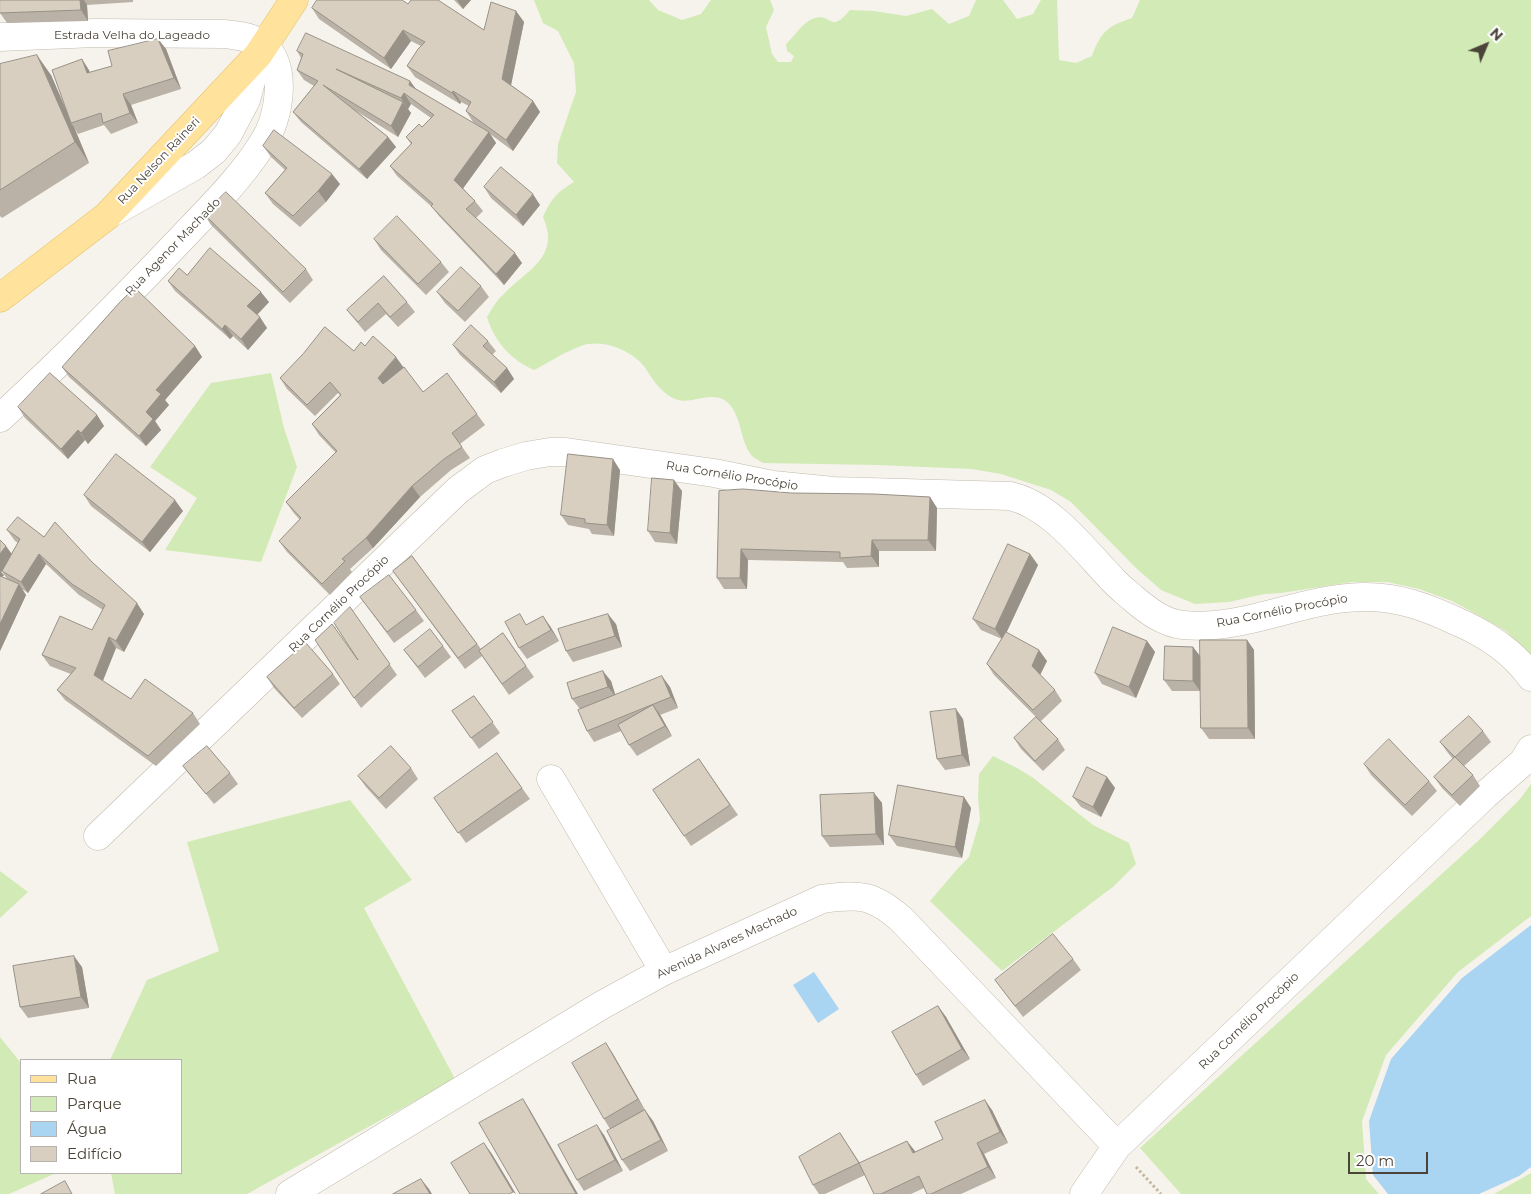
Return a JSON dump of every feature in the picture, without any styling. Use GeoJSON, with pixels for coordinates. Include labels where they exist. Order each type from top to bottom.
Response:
{"type":"FeatureCollection","features":[{"type":"Feature","properties":{"kind":"main road","name":"Rua Nelson Raineri"},"geometry":{"type":"LineString","coordinates":[[0,298],[107,216],[260,50],[294,0]]}},
{"type":"Feature","properties":{"kind":"street","name":"Estrada Velha do Lageado"},"geometry":{"type":"LineString","coordinates":[[0,37],[95,33],[225,34],[252,38],[260,50]]}},
{"type":"Feature","properties":{"kind":"street","name":"Rua Agenor Machado"},"geometry":{"type":"LineString","coordinates":[[0,418],[137,285],[220,197],[251,160],[266,137],[277,112],[279,88],[275,59],[260,50]]}},
{"type":"Feature","properties":{"kind":"street","name":"Rua Cornélio Procópio"},"geometry":{"type":"LineString","coordinates":[[98,836],[458,490],[485,470],[526,456],[550,452],[597,455],[714,473],[773,485],[816,489],[1010,496],[1020,498],[1048,515],[1072,536],[1113,581],[1140,605],[1159,618],[1181,625],[1205,626],[1248,620],[1318,603],[1361,597],[1386,598],[1411,602],[1462,623],[1497,643],[1519,662],[1531,677]]}},
{"type":"Feature","properties":{"kind":"street","name":"Rua Cornélio Procópio"},"geometry":{"type":"LineString","coordinates":[[1084,1194],[1117,1146],[1485,794],[1523,762],[1531,749]]}},
{"type":"Feature","properties":{"kind":"street"},"geometry":{"type":"LineString","coordinates":[[551,779],[664,971]]}},
{"type":"Feature","properties":{"kind":"street","name":"Avenida Alvares Machado"},"geometry":{"type":"LineString","coordinates":[[290,1194],[602,1005],[664,971],[822,899],[844,896],[865,897],[886,906],[902,920],[1117,1146]]}},
{"type":"Feature","properties":{"kind":"path"},"geometry":{"type":"LineString","coordinates":[[1117,1146],[1161,1194]]}},
{"type":"Feature","properties":{"kind":"green space"},"geometry":{"type":"Polygon","coordinates":[[[534,0],[649,0],[658,10],[682,20],[701,14],[711,0],[770,0],[774,10],[766,27],[772,54],[778,62],[791,62],[794,56],[787,51],[786,44],[805,24],[819,17],[834,22],[843,18],[850,10],[874,11],[906,16],[932,9],[949,24],[969,16],[976,0],[1003,0],[1017,19],[1033,14],[1041,0],[1057,0],[1059,60],[1076,63],[1092,56],[1102,35],[1106,31],[1132,18],[1140,0],[1531,0],[1531,656],[1506,631],[1452,601],[1419,589],[1387,582],[1352,582],[1264,594],[1229,602],[1195,604],[1161,590],[1136,568],[1071,502],[1051,490],[1001,474],[972,469],[763,463],[753,457],[749,451],[736,414],[727,402],[715,397],[684,401],[673,398],[659,388],[641,363],[617,348],[598,344],[581,346],[534,370],[518,361],[499,342],[487,317],[498,300],[531,270],[544,253],[548,243],[543,217],[555,196],[574,182],[557,163],[558,144],[576,92],[574,63],[558,31],[543,23],[534,0]]]}},
{"type":"Feature","properties":{"kind":"green space"},"geometry":{"type":"Polygon","coordinates":[[[271,373],[284,428],[297,467],[261,562],[165,550],[197,498],[150,467],[211,383],[271,373]]]}},
{"type":"Feature","properties":{"kind":"green space"},"geometry":{"type":"Polygon","coordinates":[[[993,756],[1032,777],[1093,825],[1129,843],[1136,864],[1114,886],[1002,971],[930,901],[969,857],[980,820],[979,774],[993,756]]]}},
{"type":"Feature","properties":{"kind":"green space"},"geometry":{"type":"Polygon","coordinates":[[[1531,784],[1531,916],[1458,972],[1386,1055],[1362,1121],[1366,1179],[1379,1194],[1181,1194],[1140,1148],[1478,841],[1520,799],[1531,784]]]}},
{"type":"Feature","properties":{"kind":"green space"},"geometry":{"type":"Polygon","coordinates":[[[350,800],[412,880],[364,908],[455,1079],[247,1194],[115,1194],[111,1174],[182,1174],[182,1059],[110,1059],[147,980],[219,951],[187,842],[350,800]]]}},
{"type":"Feature","properties":{"kind":"green space"},"geometry":{"type":"Polygon","coordinates":[[[0,871],[28,892],[0,918],[0,871]]]}},
{"type":"Feature","properties":{"kind":"green space"},"geometry":{"type":"Polygon","coordinates":[[[0,1037],[20,1062],[20,1174],[54,1174],[9,1194],[0,1194],[0,1037]]]}},
{"type":"Feature","properties":{"kind":"green space"},"geometry":{"type":"Polygon","coordinates":[[[1531,1173],[1531,1194],[1494,1194],[1531,1173]]]}},
{"type":"Feature","properties":{"kind":"water"},"geometry":{"type":"Polygon","coordinates":[[[1531,925],[1531,1167],[1519,1176],[1479,1194],[1388,1194],[1373,1175],[1369,1121],[1391,1059],[1462,978],[1531,925]]]}},
{"type":"Feature","properties":{"kind":"water"},"geometry":{"type":"Polygon","coordinates":[[[814,972],[839,1009],[818,1023],[793,985],[814,972]]]}},
{"type":"Feature","properties":{"kind":"building"},"geometry":{"type":"Polygon","coordinates":[[[0,0],[80,0],[81,10],[0,13],[0,0]]]}},
{"type":"Feature","properties":{"kind":"building"},"geometry":{"type":"Polygon","coordinates":[[[317,0],[402,0],[408,4],[411,0],[438,0],[484,30],[491,2],[516,11],[502,79],[533,101],[506,140],[466,111],[471,102],[407,66],[425,42],[403,30],[384,58],[312,8],[317,0]]]}},
{"type":"Feature","properties":{"kind":"building"},"geometry":{"type":"Polygon","coordinates":[[[306,33],[410,81],[409,85],[489,132],[454,180],[475,201],[466,209],[515,253],[496,274],[431,206],[433,204],[390,166],[412,143],[406,137],[419,124],[422,127],[434,115],[404,93],[401,98],[336,69],[403,102],[391,126],[323,85],[388,137],[359,169],[293,112],[318,81],[297,70],[303,54],[297,51],[306,33]]]}},
{"type":"Feature","properties":{"kind":"building"},"geometry":{"type":"Polygon","coordinates":[[[158,39],[174,78],[123,94],[130,113],[103,123],[101,113],[71,123],[52,70],[82,59],[87,73],[112,66],[108,51],[158,39]]]}},
{"type":"Feature","properties":{"kind":"building"},"geometry":{"type":"Polygon","coordinates":[[[37,55],[75,142],[0,190],[0,64],[37,55]]]}},
{"type":"Feature","properties":{"kind":"building"},"geometry":{"type":"Polygon","coordinates":[[[274,130],[332,174],[293,216],[265,193],[287,168],[263,146],[274,130]]]}},
{"type":"Feature","properties":{"kind":"building"},"geometry":{"type":"Polygon","coordinates":[[[501,167],[533,194],[516,215],[484,187],[501,167]]]}},
{"type":"Feature","properties":{"kind":"building"},"geometry":{"type":"Polygon","coordinates":[[[226,192],[306,269],[283,292],[204,214],[226,192]]]}},
{"type":"Feature","properties":{"kind":"building"},"geometry":{"type":"Polygon","coordinates":[[[397,216],[441,262],[418,284],[374,239],[397,216]]]}},
{"type":"Feature","properties":{"kind":"building"},"geometry":{"type":"Polygon","coordinates":[[[210,248],[261,292],[247,306],[260,317],[241,339],[225,325],[222,329],[168,281],[179,268],[187,275],[210,248]]]}},
{"type":"Feature","properties":{"kind":"building"},"geometry":{"type":"Polygon","coordinates":[[[461,267],[481,286],[458,311],[437,292],[461,267]]]}},
{"type":"Feature","properties":{"kind":"building"},"geometry":{"type":"Polygon","coordinates":[[[384,276],[407,302],[390,317],[378,303],[358,322],[347,310],[384,276]]]}},
{"type":"Feature","properties":{"kind":"building"},"geometry":{"type":"Polygon","coordinates":[[[135,288],[195,346],[156,390],[161,394],[146,412],[153,419],[139,436],[62,367],[120,302],[135,288]]]}},
{"type":"Feature","properties":{"kind":"building"},"geometry":{"type":"Polygon","coordinates":[[[471,325],[488,341],[483,346],[507,368],[494,382],[453,345],[471,325]]]}},
{"type":"Feature","properties":{"kind":"building"},"geometry":{"type":"Polygon","coordinates":[[[325,327],[354,351],[361,342],[365,346],[373,336],[396,357],[378,378],[383,384],[404,367],[423,392],[447,373],[477,414],[452,433],[462,447],[444,459],[412,486],[366,538],[342,559],[345,561],[322,584],[279,541],[301,518],[286,502],[337,451],[312,424],[341,395],[330,382],[307,405],[280,378],[325,327]]]}},
{"type":"Feature","properties":{"kind":"building"},"geometry":{"type":"Polygon","coordinates":[[[50,373],[97,415],[81,433],[78,430],[61,449],[18,407],[50,373]]]}},
{"type":"Feature","properties":{"kind":"building"},"geometry":{"type":"Polygon","coordinates":[[[116,454],[175,500],[142,542],[84,495],[116,454]]]}},
{"type":"Feature","properties":{"kind":"building"},"geometry":{"type":"Polygon","coordinates":[[[568,454],[613,459],[607,525],[585,523],[585,519],[561,515],[568,454]]]}},
{"type":"Feature","properties":{"kind":"building"},"geometry":{"type":"Polygon","coordinates":[[[652,478],[674,480],[670,533],[648,531],[652,478]]]}},
{"type":"Feature","properties":{"kind":"building"},"geometry":{"type":"Polygon","coordinates":[[[743,489],[791,493],[930,497],[928,540],[872,540],[871,556],[840,558],[840,552],[741,549],[740,578],[717,578],[719,491],[743,489]]]}},
{"type":"Feature","properties":{"kind":"building"},"geometry":{"type":"Polygon","coordinates":[[[18,517],[44,537],[55,522],[92,562],[137,603],[116,641],[109,637],[94,675],[131,699],[145,679],[193,713],[148,756],[57,690],[76,668],[42,655],[60,616],[92,630],[105,605],[72,584],[39,554],[21,582],[2,571],[20,539],[7,530],[18,517]]]}},
{"type":"Feature","properties":{"kind":"building"},"geometry":{"type":"Polygon","coordinates":[[[0,540],[6,546],[0,554],[0,540]]]}},
{"type":"Feature","properties":{"kind":"building"},"geometry":{"type":"Polygon","coordinates":[[[1008,544],[1030,554],[995,629],[973,619],[1008,544]]]}},
{"type":"Feature","properties":{"kind":"building"},"geometry":{"type":"Polygon","coordinates":[[[412,556],[477,644],[458,658],[393,571],[412,556]]]}},
{"type":"Feature","properties":{"kind":"building"},"geometry":{"type":"Polygon","coordinates":[[[389,575],[416,610],[387,632],[360,597],[389,575]]]}},
{"type":"Feature","properties":{"kind":"building"},"geometry":{"type":"Polygon","coordinates":[[[0,576],[19,584],[0,624],[0,576]]]}},
{"type":"Feature","properties":{"kind":"building"},"geometry":{"type":"Polygon","coordinates":[[[350,607],[390,664],[354,698],[315,640],[332,624],[358,660],[334,623],[350,607]]]}},
{"type":"Feature","properties":{"kind":"building"},"geometry":{"type":"Polygon","coordinates":[[[520,614],[526,625],[543,616],[551,630],[519,648],[505,622],[520,614]]]}},
{"type":"Feature","properties":{"kind":"building"},"geometry":{"type":"Polygon","coordinates":[[[608,614],[615,636],[566,651],[558,629],[608,614]]]}},
{"type":"Feature","properties":{"kind":"building"},"geometry":{"type":"Polygon","coordinates":[[[1113,627],[1147,641],[1129,687],[1095,673],[1113,627]]]}},
{"type":"Feature","properties":{"kind":"building"},"geometry":{"type":"Polygon","coordinates":[[[430,629],[443,646],[418,667],[404,650],[430,629]]]}},
{"type":"Feature","properties":{"kind":"building"},"geometry":{"type":"Polygon","coordinates":[[[1006,632],[1039,650],[1032,666],[1055,690],[1033,710],[987,664],[1006,632]]]}},
{"type":"Feature","properties":{"kind":"building"},"geometry":{"type":"Polygon","coordinates":[[[503,633],[526,666],[502,684],[479,651],[503,633]]]}},
{"type":"Feature","properties":{"kind":"building"},"geometry":{"type":"Polygon","coordinates":[[[1200,640],[1247,640],[1248,728],[1201,728],[1200,640]]]}},
{"type":"Feature","properties":{"kind":"building"},"geometry":{"type":"Polygon","coordinates":[[[306,643],[333,674],[294,708],[267,677],[306,643]]]}},
{"type":"Feature","properties":{"kind":"building"},"geometry":{"type":"Polygon","coordinates":[[[1165,646],[1193,647],[1193,681],[1164,680],[1165,646]]]}},
{"type":"Feature","properties":{"kind":"building"},"geometry":{"type":"Polygon","coordinates":[[[603,671],[608,687],[572,699],[567,683],[603,671]]]}},
{"type":"Feature","properties":{"kind":"building"},"geometry":{"type":"Polygon","coordinates":[[[662,676],[671,697],[587,731],[578,710],[662,676]]]}},
{"type":"Feature","properties":{"kind":"building"},"geometry":{"type":"Polygon","coordinates":[[[474,696],[493,722],[471,738],[452,711],[474,696]]]}},
{"type":"Feature","properties":{"kind":"building"},"geometry":{"type":"Polygon","coordinates":[[[653,705],[665,726],[629,745],[618,725],[653,705]]]}},
{"type":"Feature","properties":{"kind":"building"},"geometry":{"type":"Polygon","coordinates":[[[956,709],[962,755],[937,759],[930,712],[956,709]]]}},
{"type":"Feature","properties":{"kind":"building"},"geometry":{"type":"Polygon","coordinates":[[[1469,716],[1483,731],[1455,757],[1440,742],[1469,716]]]}},
{"type":"Feature","properties":{"kind":"building"},"geometry":{"type":"Polygon","coordinates":[[[1036,717],[1058,739],[1035,761],[1014,738],[1036,717]]]}},
{"type":"Feature","properties":{"kind":"building"},"geometry":{"type":"Polygon","coordinates":[[[1389,739],[1429,781],[1405,805],[1364,764],[1389,739]]]}},
{"type":"Feature","properties":{"kind":"building"},"geometry":{"type":"Polygon","coordinates":[[[207,746],[230,773],[206,794],[183,766],[207,746]]]}},
{"type":"Feature","properties":{"kind":"building"},"geometry":{"type":"Polygon","coordinates":[[[391,746],[411,768],[379,798],[358,776],[391,746]]]}},
{"type":"Feature","properties":{"kind":"building"},"geometry":{"type":"Polygon","coordinates":[[[497,753],[522,788],[458,833],[434,798],[497,753]]]}},
{"type":"Feature","properties":{"kind":"building"},"geometry":{"type":"Polygon","coordinates":[[[1455,757],[1473,775],[1452,795],[1434,777],[1455,757]]]}},
{"type":"Feature","properties":{"kind":"building"},"geometry":{"type":"Polygon","coordinates":[[[699,759],[730,805],[684,836],[653,790],[699,759]]]}},
{"type":"Feature","properties":{"kind":"building"},"geometry":{"type":"Polygon","coordinates":[[[1087,767],[1107,777],[1093,807],[1073,797],[1087,767]]]}},
{"type":"Feature","properties":{"kind":"building"},"geometry":{"type":"Polygon","coordinates":[[[898,785],[964,797],[955,847],[889,835],[898,785]]]}},
{"type":"Feature","properties":{"kind":"building"},"geometry":{"type":"Polygon","coordinates":[[[874,793],[876,834],[822,836],[820,795],[874,793]]]}},
{"type":"Feature","properties":{"kind":"building"},"geometry":{"type":"Polygon","coordinates":[[[1053,934],[1073,959],[1015,1006],[995,980],[1053,934]]]}},
{"type":"Feature","properties":{"kind":"building"},"geometry":{"type":"Polygon","coordinates":[[[74,956],[81,997],[20,1007],[13,966],[74,956]]]}},
{"type":"Feature","properties":{"kind":"building"},"geometry":{"type":"Polygon","coordinates":[[[938,1006],[962,1049],[916,1075],[892,1032],[938,1006]]]}},
{"type":"Feature","properties":{"kind":"building"},"geometry":{"type":"Polygon","coordinates":[[[606,1043],[638,1099],[604,1119],[572,1063],[606,1043]]]}},
{"type":"Feature","properties":{"kind":"building"},"geometry":{"type":"Polygon","coordinates":[[[523,1099],[576,1194],[520,1194],[479,1123],[523,1099]]]}},
{"type":"Feature","properties":{"kind":"building"},"geometry":{"type":"Polygon","coordinates":[[[985,1100],[1000,1132],[977,1143],[988,1167],[931,1194],[927,1194],[919,1176],[881,1194],[874,1194],[859,1163],[907,1141],[913,1153],[943,1139],[935,1122],[985,1100]]]}},
{"type":"Feature","properties":{"kind":"building"},"geometry":{"type":"Polygon","coordinates":[[[645,1110],[661,1140],[622,1160],[607,1131],[645,1110]]]}},
{"type":"Feature","properties":{"kind":"building"},"geometry":{"type":"Polygon","coordinates":[[[597,1125],[615,1160],[577,1180],[558,1145],[597,1125]]]}},
{"type":"Feature","properties":{"kind":"building"},"geometry":{"type":"Polygon","coordinates":[[[840,1133],[859,1163],[813,1185],[799,1157],[840,1133]]]}},
{"type":"Feature","properties":{"kind":"building"},"geometry":{"type":"Polygon","coordinates":[[[484,1143],[513,1192],[509,1194],[470,1194],[451,1163],[484,1143]]]}},
{"type":"Feature","properties":{"kind":"building"},"geometry":{"type":"Polygon","coordinates":[[[421,1179],[430,1194],[393,1194],[421,1179]]]}},
{"type":"Feature","properties":{"kind":"building"},"geometry":{"type":"Polygon","coordinates":[[[65,1181],[72,1194],[41,1194],[65,1181]]]}}]}
